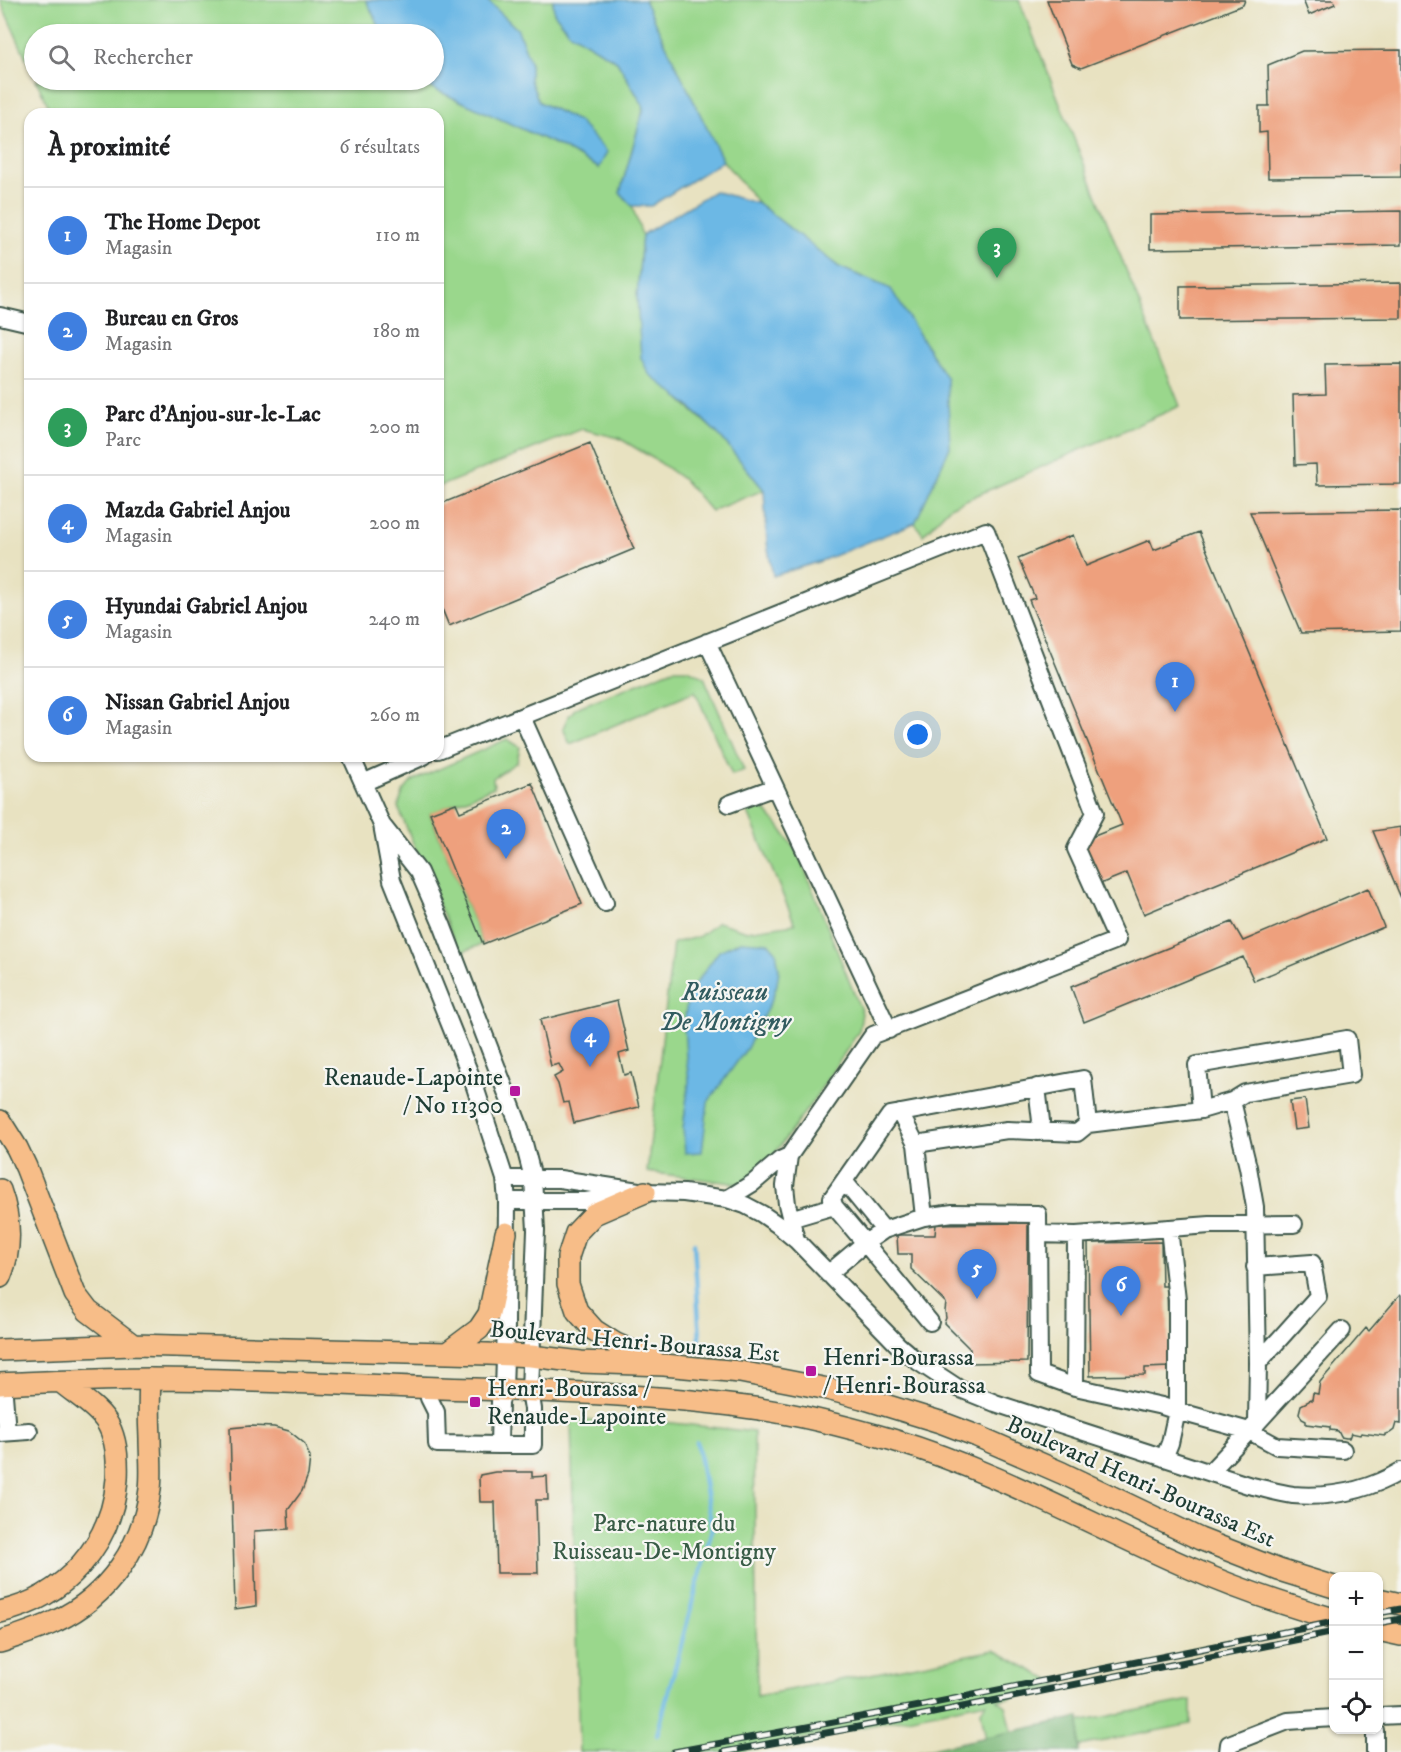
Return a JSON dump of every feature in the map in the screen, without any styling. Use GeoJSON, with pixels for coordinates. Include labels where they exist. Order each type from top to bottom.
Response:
{"type":"FeatureCollection","features":[{"type":"Feature","properties":{"kind":"main road"},"geometry":{"type":"LineString","coordinates":[[0,1121],[26,1167],[75,1294],[88,1311],[133,1345]]}},
{"type":"Feature","properties":{"kind":"main road"},"geometry":{"type":"LineString","coordinates":[[0,1190],[6,1213],[9,1241],[0,1277]]}},
{"type":"Feature","properties":{"kind":"main road"},"geometry":{"type":"LineString","coordinates":[[645,1192],[594,1214],[576,1233],[568,1257],[568,1284],[577,1311],[594,1330],[616,1344],[664,1365]]}},
{"type":"Feature","properties":{"kind":"main road"},"geometry":{"type":"LineString","coordinates":[[447,1353],[474,1334],[489,1314],[506,1233]]}},
{"type":"Feature","properties":{"kind":"main road","name":"Boulevard Henri-Bourassa Est"},"geometry":{"type":"LineString","coordinates":[[0,1350],[133,1345],[506,1355],[581,1362],[664,1365],[740,1372],[781,1379],[823,1388],[940,1422],[1019,1453],[1200,1539],[1279,1570],[1329,1585]]}},
{"type":"Feature","properties":{"kind":"main road"},"geometry":{"type":"LineString","coordinates":[[2,1390],[61,1382],[150,1379],[273,1381],[530,1391],[657,1398],[748,1407],[810,1419],[890,1439],[977,1469],[1229,1585],[1329,1617]]}},
{"type":"Feature","properties":{"kind":"main road"},"geometry":{"type":"LineString","coordinates":[[0,1641],[56,1622],[82,1605],[101,1590],[132,1549],[144,1518],[151,1487],[150,1379]]}},
{"type":"Feature","properties":{"kind":"main road"},"geometry":{"type":"LineString","coordinates":[[0,1612],[43,1596],[75,1572],[92,1551],[106,1527],[114,1500],[117,1455],[111,1432],[100,1414],[61,1382]]}},
{"type":"Feature","properties":{"kind":"main road"},"geometry":{"type":"LineString","coordinates":[[1383,1600],[1401,1604]]}},
{"type":"Feature","properties":{"kind":"main road"},"geometry":{"type":"LineString","coordinates":[[1383,1631],[1401,1635]]}},
{"type":"Feature","properties":{"kind":"street"},"geometry":{"type":"LineString","coordinates":[[0,316],[24,322]]}},
{"type":"Feature","properties":{"kind":"street"},"geometry":{"type":"LineString","coordinates":[[444,748],[986,531],[1095,813],[1076,849],[1117,940],[873,1035],[789,1156],[785,1186],[786,1204],[796,1240]]}},
{"type":"Feature","properties":{"kind":"street"},"geometry":{"type":"LineString","coordinates":[[707,642],[889,1030]]}},
{"type":"Feature","properties":{"kind":"street"},"geometry":{"type":"LineString","coordinates":[[522,717],[605,903]]}},
{"type":"Feature","properties":{"kind":"street"},"geometry":{"type":"LineString","coordinates":[[354,762],[382,825],[419,872],[443,927],[520,1128],[533,1178],[536,1230],[530,1391],[533,1409],[533,1445],[437,1443],[436,1412],[429,1398],[427,1387]]}},
{"type":"Feature","properties":{"kind":"street"},"geometry":{"type":"LineString","coordinates":[[363,783],[410,762]]}},
{"type":"Feature","properties":{"kind":"street"},"geometry":{"type":"LineString","coordinates":[[729,804],[775,788]]}},
{"type":"Feature","properties":{"kind":"street"},"geometry":{"type":"LineString","coordinates":[[382,825],[392,880],[474,1084],[505,1179],[507,1201],[506,1355],[504,1390],[500,1402],[499,1444]]}},
{"type":"Feature","properties":{"kind":"street"},"geometry":{"type":"LineString","coordinates":[[916,1144],[1007,1130],[1077,1133],[1088,1124],[1201,1110],[1232,1101],[1245,1093],[1351,1075],[1347,1039],[1197,1065],[1201,1110]]}},
{"type":"Feature","properties":{"kind":"street"},"geometry":{"type":"LineString","coordinates":[[474,1084],[500,1075]]}},
{"type":"Feature","properties":{"kind":"street"},"geometry":{"type":"LineString","coordinates":[[930,1322],[834,1206],[832,1198],[890,1115],[1083,1079],[1088,1124]]}},
{"type":"Feature","properties":{"kind":"street"},"geometry":{"type":"LineString","coordinates":[[1037,1088],[1041,1121],[1038,1132]]}},
{"type":"Feature","properties":{"kind":"street"},"geometry":{"type":"LineString","coordinates":[[1232,1101],[1255,1207],[1258,1363],[1253,1427]]}},
{"type":"Feature","properties":{"kind":"street"},"geometry":{"type":"LineString","coordinates":[[900,1113],[916,1144],[924,1217]]}},
{"type":"Feature","properties":{"kind":"street"},"geometry":{"type":"LineString","coordinates":[[727,1199],[753,1183],[780,1160],[789,1156]]}},
{"type":"Feature","properties":{"kind":"street","name":"Boulevard Henri-Bourassa Est"},"geometry":{"type":"LineString","coordinates":[[505,1179],[533,1178],[587,1182],[645,1192],[684,1193],[727,1199],[745,1205],[762,1214],[796,1240],[898,1345],[937,1376],[958,1388],[995,1402],[1164,1458],[1248,1485],[1305,1495],[1350,1492],[1383,1481],[1399,1472]]}},
{"type":"Feature","properties":{"kind":"street"},"geometry":{"type":"LineString","coordinates":[[843,1181],[884,1230]]}},
{"type":"Feature","properties":{"kind":"street","name":"Boulevard Henri-Bourassa Est"},"geometry":{"type":"LineString","coordinates":[[507,1201],[586,1201],[645,1192]]}},
{"type":"Feature","properties":{"kind":"street"},"geometry":{"type":"LineString","coordinates":[[790,1219],[834,1206]]}},
{"type":"Feature","properties":{"kind":"street"},"geometry":{"type":"LineString","coordinates":[[828,1274],[884,1230],[924,1217],[953,1213],[1038,1214],[1039,1374],[1075,1387],[1253,1427],[1277,1446],[1344,1450]]}},
{"type":"Feature","properties":{"kind":"street"},"geometry":{"type":"LineString","coordinates":[[1038,1234],[1076,1235],[1169,1228],[1294,1224]]}},
{"type":"Feature","properties":{"kind":"street"},"geometry":{"type":"LineString","coordinates":[[1164,1458],[1177,1411],[1177,1300],[1169,1228]]}},
{"type":"Feature","properties":{"kind":"street"},"geometry":{"type":"LineString","coordinates":[[1075,1387],[1076,1235]]}},
{"type":"Feature","properties":{"kind":"street"},"geometry":{"type":"LineString","coordinates":[[1256,1267],[1312,1263],[1318,1296],[1258,1363]]}},
{"type":"Feature","properties":{"kind":"street"},"geometry":{"type":"LineString","coordinates":[[1210,1472],[1342,1330]]}},
{"type":"Feature","properties":{"kind":"street"},"geometry":{"type":"LineString","coordinates":[[2,1390],[3,1433],[29,1431]]}},
{"type":"Feature","properties":{"kind":"street"},"geometry":{"type":"LineString","coordinates":[[1383,1716],[1401,1715]]}},
{"type":"Feature","properties":{"kind":"street"},"geometry":{"type":"LineString","coordinates":[[1228,1752],[1229,1744],[1288,1720],[1329,1718]]}},
{"type":"Feature","properties":{"kind":"street"},"geometry":{"type":"LineString","coordinates":[[1375,1734],[1375,1752]]}},
{"type":"Feature","properties":{"kind":"green space"},"geometry":{"type":"Polygon","coordinates":[[[0,0],[366,0],[378,24],[24,24],[24,54],[0,0]]]}},
{"type":"Feature","properties":{"kind":"green space"},"geometry":{"type":"Polygon","coordinates":[[[487,0],[553,0],[554,13],[570,33],[617,61],[644,107],[620,193],[632,206],[642,235],[637,297],[670,390],[721,437],[764,490],[711,511],[685,481],[659,462],[619,438],[582,429],[444,485],[444,108],[49,108],[41,90],[436,90],[555,144],[599,168],[578,121],[539,102],[530,80],[530,62],[487,0]]]}},
{"type":"Feature","properties":{"kind":"green space"},"geometry":{"type":"Polygon","coordinates":[[[644,0],[1019,0],[1180,406],[950,507],[923,535],[915,523],[950,447],[891,289],[839,267],[759,204],[723,161],[644,0]]]}},
{"type":"Feature","properties":{"kind":"green space"},"geometry":{"type":"Polygon","coordinates":[[[673,669],[688,669],[704,677],[744,770],[732,775],[695,691],[570,744],[563,728],[568,717],[576,708],[673,669]]]}},
{"type":"Feature","properties":{"kind":"green space"},"geometry":{"type":"Polygon","coordinates":[[[507,739],[520,747],[517,762],[493,778],[494,787],[430,814],[483,944],[459,953],[398,807],[403,792],[412,781],[507,739]]]}},
{"type":"Feature","properties":{"kind":"green space"},"geometry":{"type":"Polygon","coordinates":[[[754,805],[762,807],[798,853],[862,1013],[859,1031],[815,1098],[762,1171],[739,1184],[647,1172],[673,943],[698,937],[718,922],[747,931],[795,924],[746,808],[754,805]]]}},
{"type":"Feature","properties":{"kind":"green space","name":"Parc-nature du Ruisseau-De-Montigny"},"geometry":{"type":"Polygon","coordinates":[[[571,1420],[663,1422],[754,1432],[757,1696],[995,1650],[1062,1687],[998,1700],[1006,1706],[1013,1735],[1191,1700],[1191,1724],[1049,1752],[986,1740],[981,1711],[986,1702],[737,1752],[579,1752],[571,1420]]]}},
{"type":"Feature","properties":{"kind":"green space"},"geometry":{"type":"Polygon","coordinates":[[[1080,1717],[1079,1752],[917,1752],[1080,1717]]]}},
{"type":"Feature","properties":{"kind":"water"},"geometry":{"type":"Polygon","coordinates":[[[366,0],[487,0],[518,30],[530,62],[530,80],[539,102],[578,121],[607,152],[599,168],[555,144],[436,90],[444,90],[444,24],[378,24],[366,0]]]}},
{"type":"Feature","properties":{"kind":"water"},"geometry":{"type":"Polygon","coordinates":[[[553,0],[644,0],[723,161],[651,206],[632,206],[620,193],[644,107],[617,61],[570,33],[554,13],[553,0]]]}},
{"type":"Feature","properties":{"kind":"water"},"geometry":{"type":"Polygon","coordinates":[[[714,191],[759,204],[839,267],[891,289],[947,379],[950,447],[915,523],[821,561],[773,576],[767,543],[764,490],[721,437],[689,406],[649,374],[641,358],[637,297],[642,235],[714,191]]]}},
{"type":"Feature","properties":{"kind":"water","name":"Ruisseau De Montigny"},"geometry":{"type":"Polygon","coordinates":[[[741,941],[769,943],[776,951],[779,970],[777,984],[772,999],[747,1048],[708,1102],[702,1152],[685,1153],[683,1128],[689,1080],[684,1024],[688,994],[719,951],[741,941]]]}},
{"type":"Feature","properties":{"kind":"building"},"geometry":{"type":"Polygon","coordinates":[[[1047,0],[1245,0],[1243,5],[1081,68],[1072,64],[1047,0]]]}},
{"type":"Feature","properties":{"kind":"building"},"geometry":{"type":"Polygon","coordinates":[[[1303,0],[1333,0],[1335,4],[1309,15],[1303,0]]]}},
{"type":"Feature","properties":{"kind":"building"},"geometry":{"type":"Polygon","coordinates":[[[1401,50],[1401,177],[1268,178],[1267,132],[1259,133],[1259,106],[1269,106],[1268,65],[1302,51],[1401,50]]]}},
{"type":"Feature","properties":{"kind":"building"},"geometry":{"type":"Polygon","coordinates":[[[1401,211],[1401,245],[1150,249],[1150,215],[1401,211]]]}},
{"type":"Feature","properties":{"kind":"building"},"geometry":{"type":"Polygon","coordinates":[[[1401,283],[1401,318],[1180,320],[1180,286],[1401,283]]]}},
{"type":"Feature","properties":{"kind":"building"},"geometry":{"type":"Polygon","coordinates":[[[1401,364],[1401,484],[1317,485],[1316,464],[1295,465],[1293,395],[1326,394],[1325,365],[1401,364]]]}},
{"type":"Feature","properties":{"kind":"building"},"geometry":{"type":"Polygon","coordinates":[[[590,443],[634,549],[449,626],[444,614],[444,503],[590,443]]]}},
{"type":"Feature","properties":{"kind":"building"},"geometry":{"type":"Polygon","coordinates":[[[1401,510],[1401,631],[1301,633],[1250,512],[1401,510]]]}},
{"type":"Feature","properties":{"kind":"building"},"geometry":{"type":"Polygon","coordinates":[[[1199,532],[1327,838],[1144,914],[1127,873],[1100,884],[1082,841],[1122,825],[1029,600],[1035,598],[1018,558],[1073,535],[1086,566],[1150,540],[1154,550],[1199,532]]]}},
{"type":"Feature","properties":{"kind":"building"},"geometry":{"type":"Polygon","coordinates":[[[532,783],[582,904],[483,944],[430,813],[456,803],[460,812],[532,783]]]}},
{"type":"Feature","properties":{"kind":"building"},"geometry":{"type":"Polygon","coordinates":[[[1401,827],[1401,898],[1373,831],[1401,827]]]}},
{"type":"Feature","properties":{"kind":"building"},"geometry":{"type":"Polygon","coordinates":[[[1368,888],[1384,927],[1254,981],[1243,957],[1084,1022],[1071,987],[1232,922],[1243,941],[1368,888]]]}},
{"type":"Feature","properties":{"kind":"building"},"geometry":{"type":"Polygon","coordinates":[[[617,1001],[629,1051],[619,1054],[624,1075],[631,1073],[639,1107],[574,1123],[569,1102],[563,1103],[554,1077],[563,1072],[559,1064],[551,1066],[540,1020],[617,1001]]]}},
{"type":"Feature","properties":{"kind":"building"},"geometry":{"type":"Polygon","coordinates":[[[1305,1099],[1309,1128],[1294,1130],[1290,1101],[1305,1099]]]}},
{"type":"Feature","properties":{"kind":"building"},"geometry":{"type":"Polygon","coordinates":[[[1028,1223],[1027,1362],[970,1363],[970,1349],[944,1323],[946,1303],[911,1269],[911,1254],[898,1254],[897,1235],[935,1235],[936,1224],[1028,1223]]]}},
{"type":"Feature","properties":{"kind":"building"},"geometry":{"type":"Polygon","coordinates":[[[1161,1242],[1162,1286],[1167,1286],[1169,1367],[1145,1368],[1145,1375],[1090,1376],[1088,1243],[1161,1242]]]}},
{"type":"Feature","properties":{"kind":"building"},"geometry":{"type":"Polygon","coordinates":[[[1400,1295],[1401,1424],[1396,1423],[1394,1430],[1385,1436],[1351,1433],[1349,1438],[1346,1438],[1341,1437],[1338,1431],[1330,1430],[1330,1427],[1306,1424],[1299,1413],[1301,1405],[1312,1400],[1313,1393],[1318,1394],[1320,1382],[1366,1328],[1369,1331],[1400,1295]]]}},
{"type":"Feature","properties":{"kind":"building"},"geometry":{"type":"Polygon","coordinates":[[[274,1427],[289,1431],[304,1443],[310,1457],[308,1475],[302,1491],[288,1510],[289,1529],[254,1531],[256,1606],[235,1609],[230,1428],[274,1427]]]}},
{"type":"Feature","properties":{"kind":"building"},"geometry":{"type":"Polygon","coordinates":[[[495,1472],[532,1472],[532,1477],[547,1476],[548,1500],[536,1500],[538,1573],[497,1573],[495,1502],[480,1502],[479,1478],[480,1475],[495,1472]]]}},
{"type":"Feature","properties":{"kind":"waterway","name":"Ruisseau De Montigny"},"geometry":{"type":"LineString","coordinates":[[694,1243],[700,1339]]}},
{"type":"Feature","properties":{"kind":"waterway","name":"Ruisseau De Montigny"},"geometry":{"type":"LineString","coordinates":[[657,1735],[712,1529],[697,1442]]}},
{"type":"Feature","properties":{"kind":"railway"},"geometry":{"type":"LineString","coordinates":[[1383,1612],[1401,1609]]}},
{"type":"Feature","properties":{"kind":"railway"},"geometry":{"type":"LineString","coordinates":[[1383,1622],[1401,1619]]}},
{"type":"Feature","properties":{"kind":"railway"},"geometry":{"type":"LineString","coordinates":[[674,1752],[919,1706],[1329,1623]]}},
{"type":"Feature","properties":{"kind":"railway"},"geometry":{"type":"LineString","coordinates":[[724,1752],[928,1714],[1329,1633]]}},
{"type":"Feature","properties":{"kind":"place","name":"Parc d'Anjou-sur-le-Lac"},"geometry":{"type":"Point","coordinates":[997,278]}},
{"type":"Feature","properties":{"kind":"place","name":"The Home Depot"},"geometry":{"type":"Point","coordinates":[1175,712]}},
{"type":"Feature","properties":{"kind":"place","name":"Bureau en Gros"},"geometry":{"type":"Point","coordinates":[506,859]}},
{"type":"Feature","properties":{"kind":"place","name":"Mazda Gabriel Anjou"},"geometry":{"type":"Point","coordinates":[590,1067]}},
{"type":"Feature","properties":{"kind":"place","name":"Renaude-Lapointe / No 11300"},"geometry":{"type":"Point","coordinates":[515,1091]}},
{"type":"Feature","properties":{"kind":"place","name":"Hyundai Gabriel Anjou"},"geometry":{"type":"Point","coordinates":[977,1299]}},
{"type":"Feature","properties":{"kind":"place","name":"Nissan Gabriel Anjou"},"geometry":{"type":"Point","coordinates":[1121,1316]}},
{"type":"Feature","properties":{"kind":"place","name":"Henri-Bourassa / Henri-Bourassa"},"geometry":{"type":"Point","coordinates":[811,1371]}},
{"type":"Feature","properties":{"kind":"place","name":"Henri-Bourassa / Renaude-Lapointe"},"geometry":{"type":"Point","coordinates":[475,1402]}}]}
